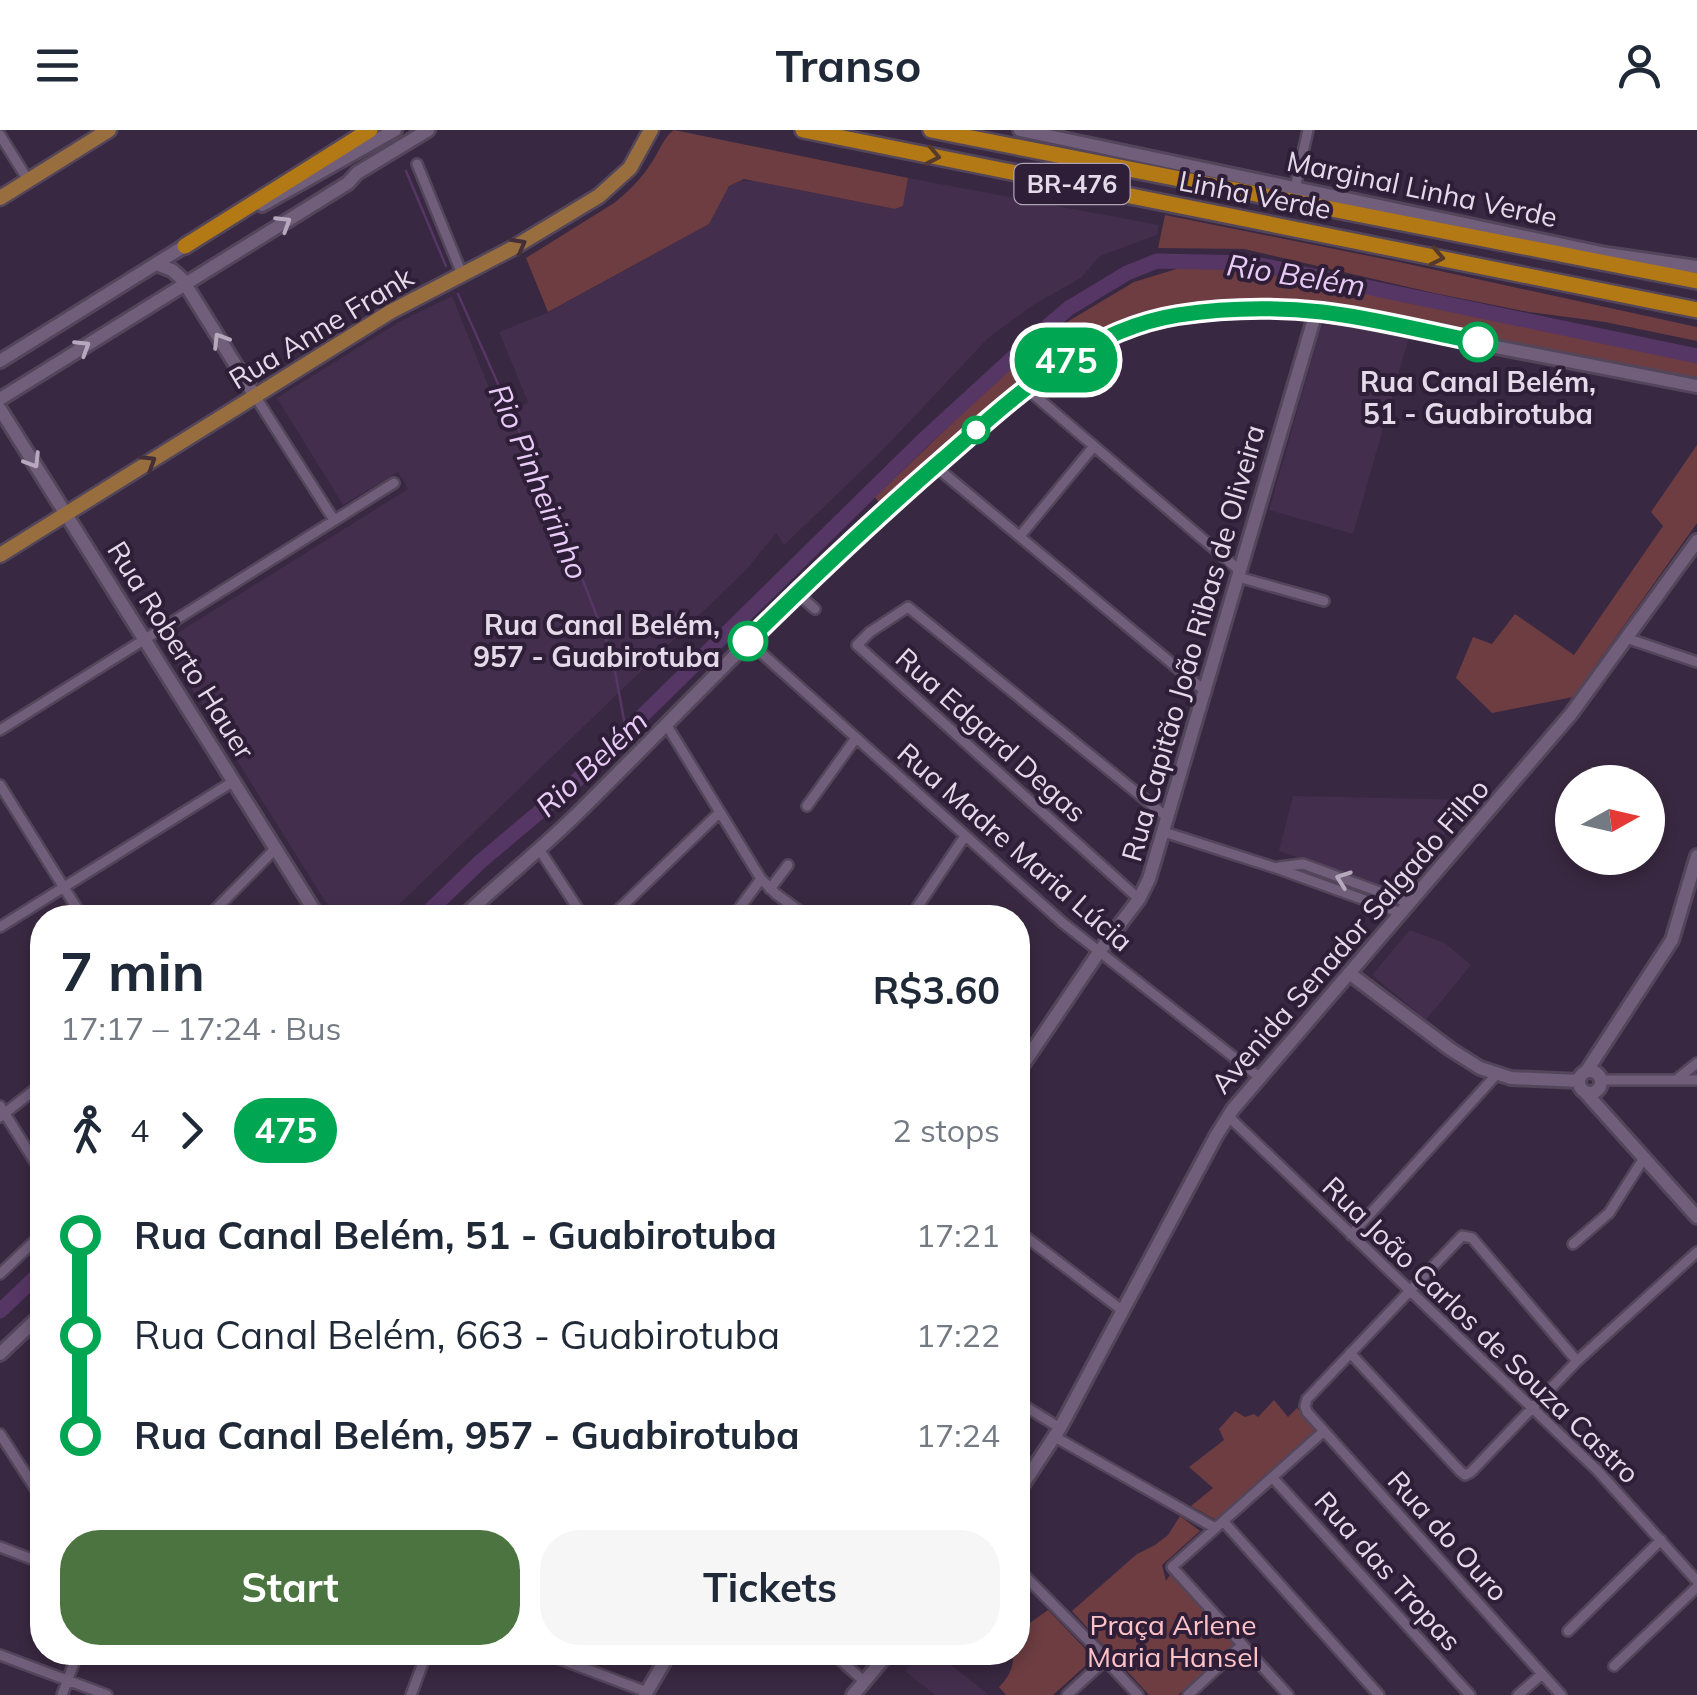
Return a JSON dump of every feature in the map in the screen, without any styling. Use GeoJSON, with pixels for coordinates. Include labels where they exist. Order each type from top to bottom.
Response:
{"type":"FeatureCollection","features":[{"type":"Feature","properties":{"kind":"highway","name":"Linha Verde"},"geometry":{"type":"LineString","coordinates":[[803,130],[1697,310]]}},
{"type":"Feature","properties":{"kind":"highway","name":"Linha Verde"},"geometry":{"type":"LineString","coordinates":[[931,130],[1697,281]]}},
{"type":"Feature","properties":{"kind":"highway"},"geometry":{"type":"LineString","coordinates":[[185,246],[328,156],[375,134]]}},
{"type":"Feature","properties":{"kind":"main road"},"geometry":{"type":"LineString","coordinates":[[0,198],[109,130]]}},
{"type":"Feature","properties":{"kind":"main road","name":"Rua Anne Frank"},"geometry":{"type":"LineString","coordinates":[[0,555],[390,312],[529,240],[612,186],[630,168],[651,130]]}},
{"type":"Feature","properties":{"kind":"street"},"geometry":{"type":"LineString","coordinates":[[0,361],[185,246],[356,153],[375,134],[395,130]]}},
{"type":"Feature","properties":{"kind":"street"},"geometry":{"type":"LineString","coordinates":[[0,399],[428,130]]}},
{"type":"Feature","properties":{"kind":"street","name":"Marginal Linha Verde"},"geometry":{"type":"LineString","coordinates":[[1020,130],[1054,134],[1606,254],[1697,267]]}},
{"type":"Feature","properties":{"kind":"street"},"geometry":{"type":"LineString","coordinates":[[1295,188],[1308,130]]}},
{"type":"Feature","properties":{"kind":"street"},"geometry":{"type":"LineString","coordinates":[[0,135],[28,180]]}},
{"type":"Feature","properties":{"kind":"street"},"geometry":{"type":"LineString","coordinates":[[328,156],[356,153]]}},
{"type":"Feature","properties":{"kind":"street"},"geometry":{"type":"LineString","coordinates":[[417,164],[462,274]]}},
{"type":"Feature","properties":{"kind":"street"},"geometry":{"type":"LineString","coordinates":[[156,264],[172,270],[185,284],[334,520]]}},
{"type":"Feature","properties":{"kind":"street"},"geometry":{"type":"LineString","coordinates":[[477,905],[581,810],[797,592],[935,466],[1026,388],[1103,340],[1157,320],[1217,311],[1316,312],[1697,386]]}},
{"type":"Feature","properties":{"kind":"street","name":"Rua Capitão João Ribas de Oliveira"},"geometry":{"type":"LineString","coordinates":[[1030,1053],[1149,880],[1316,312]]}},
{"type":"Feature","properties":{"kind":"street"},"geometry":{"type":"LineString","coordinates":[[1026,388],[1238,574],[1324,601]]}},
{"type":"Feature","properties":{"kind":"street","name":"Rua Roberto Hauer"},"geometry":{"type":"LineString","coordinates":[[0,409],[312,905]]}},
{"type":"Feature","properties":{"kind":"street"},"geometry":{"type":"LineString","coordinates":[[1020,536],[1094,446]]}},
{"type":"Feature","properties":{"kind":"street"},"geometry":{"type":"LineString","coordinates":[[935,466],[1205,691]]}},
{"type":"Feature","properties":{"kind":"street"},"geometry":{"type":"LineString","coordinates":[[0,730],[394,483]]}},
{"type":"Feature","properties":{"kind":"street","name":"Avenida Senador Salgado Filho"},"geometry":{"type":"LineString","coordinates":[[1030,1474],[1058,1432],[1228,1116],[1559,728],[1697,540]]}},
{"type":"Feature","properties":{"kind":"street"},"geometry":{"type":"LineString","coordinates":[[797,592],[816,609]]}},
{"type":"Feature","properties":{"kind":"street","name":"Rua Edgard Degas"},"geometry":{"type":"LineString","coordinates":[[1139,899],[857,645],[908,607],[1166,826]]}},
{"type":"Feature","properties":{"kind":"street"},"geometry":{"type":"LineString","coordinates":[[1626,638],[1697,662]]}},
{"type":"Feature","properties":{"kind":"street","name":"Rua Madre Maria Lúcia"},"geometry":{"type":"LineString","coordinates":[[748,641],[1062,923],[1259,1077]]}},
{"type":"Feature","properties":{"kind":"street"},"geometry":{"type":"LineString","coordinates":[[666,724],[761,878],[792,905]]}},
{"type":"Feature","properties":{"kind":"street"},"geometry":{"type":"LineString","coordinates":[[807,806],[856,738]]}},
{"type":"Feature","properties":{"kind":"street"},"geometry":{"type":"LineString","coordinates":[[35,905],[234,781]]}},
{"type":"Feature","properties":{"kind":"street"},"geometry":{"type":"LineString","coordinates":[[0,785],[75,905]]}},
{"type":"Feature","properties":{"kind":"street"},"geometry":{"type":"LineString","coordinates":[[624,905],[720,812]]}},
{"type":"Feature","properties":{"kind":"street"},"geometry":{"type":"LineString","coordinates":[[1166,826],[1276,868],[1303,864],[1406,908]]}},
{"type":"Feature","properties":{"kind":"street"},"geometry":{"type":"LineString","coordinates":[[919,905],[965,836]]}},
{"type":"Feature","properties":{"kind":"street"},"geometry":{"type":"LineString","coordinates":[[221,905],[276,848]]}},
{"type":"Feature","properties":{"kind":"street"},"geometry":{"type":"LineString","coordinates":[[539,849],[576,905]]}},
{"type":"Feature","properties":{"kind":"street"},"geometry":{"type":"LineString","coordinates":[[1584,1081],[1672,940],[1697,856]]}},
{"type":"Feature","properties":{"kind":"street"},"geometry":{"type":"LineString","coordinates":[[770,888],[788,865]]}},
{"type":"Feature","properties":{"kind":"street"},"geometry":{"type":"LineString","coordinates":[[741,905],[761,878]]}},
{"type":"Feature","properties":{"kind":"street"},"geometry":{"type":"LineString","coordinates":[[0,927],[30,908]]}},
{"type":"Feature","properties":{"kind":"street"},"geometry":{"type":"LineString","coordinates":[[1350,973],[1458,1055],[1496,1075],[1584,1081]]}},
{"type":"Feature","properties":{"kind":"street"},"geometry":{"type":"LineString","coordinates":[[1676,1080],[1697,1062]]}},
{"type":"Feature","properties":{"kind":"street"},"geometry":{"type":"LineString","coordinates":[[1352,1235],[1496,1075]]}},
{"type":"Feature","properties":{"kind":"street"},"geometry":{"type":"LineString","coordinates":[[1584,1081],[1592,1093],[1598,1090],[1600,1080],[1697,1080]]}},
{"type":"Feature","properties":{"kind":"street"},"geometry":{"type":"LineString","coordinates":[[1584,1081],[1644,1158],[1697,1217]]}},
{"type":"Feature","properties":{"kind":"street"},"geometry":{"type":"LineString","coordinates":[[30,1092],[2,1112],[30,1155]]}},
{"type":"Feature","properties":{"kind":"street","name":"Rua João Carlos de Souza Castro"},"geometry":{"type":"LineString","coordinates":[[1228,1116],[1604,1477],[1697,1584]]}},
{"type":"Feature","properties":{"kind":"street"},"geometry":{"type":"LineString","coordinates":[[1573,1244],[1609,1214],[1644,1158]]}},
{"type":"Feature","properties":{"kind":"street"},"geometry":{"type":"LineString","coordinates":[[1577,1362],[1472,1238],[1466,1236],[1459,1238],[1350,1354],[1465,1474],[1577,1362],[1697,1252]]}},
{"type":"Feature","properties":{"kind":"street"},"geometry":{"type":"LineString","coordinates":[[1030,1240],[1123,1311]]}},
{"type":"Feature","properties":{"kind":"street"},"geometry":{"type":"LineString","coordinates":[[0,1274],[30,1245]]}},
{"type":"Feature","properties":{"kind":"street"},"geometry":{"type":"LineString","coordinates":[[0,1354],[30,1325]]}},
{"type":"Feature","properties":{"kind":"street","name":"Rua do Ouro"},"geometry":{"type":"LineString","coordinates":[[1350,1354],[1307,1399],[1307,1412],[1561,1695]]}},
{"type":"Feature","properties":{"kind":"street"},"geometry":{"type":"LineString","coordinates":[[1030,1411],[1058,1432],[1219,1525],[1379,1695]]}},
{"type":"Feature","properties":{"kind":"street"},"geometry":{"type":"LineString","coordinates":[[1288,1695],[1172,1567],[1324,1432]]}},
{"type":"Feature","properties":{"kind":"street"},"geometry":{"type":"LineString","coordinates":[[0,1434],[30,1480]]}},
{"type":"Feature","properties":{"kind":"street","name":"Rua das Tropas"},"geometry":{"type":"LineString","coordinates":[[1272,1477],[1470,1695]]}},
{"type":"Feature","properties":{"kind":"street"},"geometry":{"type":"LineString","coordinates":[[1568,1631],[1660,1540]]}},
{"type":"Feature","properties":{"kind":"street"},"geometry":{"type":"LineString","coordinates":[[0,1547],[30,1558]]}},
{"type":"Feature","properties":{"kind":"street"},"geometry":{"type":"LineString","coordinates":[[1030,1581],[1138,1695]]}},
{"type":"Feature","properties":{"kind":"street"},"geometry":{"type":"LineString","coordinates":[[1614,1666],[1697,1584]]}},
{"type":"Feature","properties":{"kind":"street"},"geometry":{"type":"LineString","coordinates":[[1188,1695],[1242,1645]]}},
{"type":"Feature","properties":{"kind":"street"},"geometry":{"type":"LineString","coordinates":[[0,1654],[107,1695]]}},
{"type":"Feature","properties":{"kind":"street"},"geometry":{"type":"LineString","coordinates":[[1067,1695],[1103,1662]]}},
{"type":"Feature","properties":{"kind":"street"},"geometry":{"type":"LineString","coordinates":[[62,1695],[73,1665]]}},
{"type":"Feature","properties":{"kind":"street"},"geometry":{"type":"LineString","coordinates":[[410,1695],[420,1665]]}},
{"type":"Feature","properties":{"kind":"street"},"geometry":{"type":"LineString","coordinates":[[574,1665],[646,1694],[662,1665]]}},
{"type":"Feature","properties":{"kind":"street"},"geometry":{"type":"LineString","coordinates":[[846,1665],[865,1682]]}},
{"type":"Feature","properties":{"kind":"street"},"geometry":{"type":"LineString","coordinates":[[853,1695],[879,1665]]}},
{"type":"Feature","properties":{"kind":"street"},"geometry":{"type":"LineString","coordinates":[[1518,1695],[1542,1674]]}},
{"type":"Feature","properties":{"kind":"shaded area"},"geometry":{"type":"Polygon","coordinates":[[[908,178],[1159,225],[1157,235],[1100,256],[1081,278],[1033,305],[988,338],[878,455],[784,545],[776,533],[746,570],[398,905],[327,905],[163,642],[408,489],[398,472],[343,505],[277,398],[401,321],[452,296],[502,420],[528,402],[499,332],[549,312],[709,224],[726,190],[736,181],[754,181],[895,209],[903,206],[908,178]]]}},
{"type":"Feature","properties":{"kind":"shaded area"},"geometry":{"type":"Polygon","coordinates":[[[1326,323],[1409,337],[1353,534],[1269,510],[1321,327],[1326,323]]]}},
{"type":"Feature","properties":{"kind":"shaded area"},"geometry":{"type":"Polygon","coordinates":[[[1293,796],[1475,800],[1394,891],[1279,851],[1293,796]]]}},
{"type":"Feature","properties":{"kind":"shaded area"},"geometry":{"type":"Polygon","coordinates":[[[1410,930],[1445,943],[1471,965],[1426,1020],[1372,975],[1410,930]]]}},
{"type":"Feature","properties":{"kind":"shaded area"},"geometry":{"type":"Polygon","coordinates":[[[910,1665],[951,1665],[989,1695],[935,1695],[905,1671],[910,1665]]]}},
{"type":"Feature","properties":{"kind":"green space"},"geometry":{"type":"Polygon","coordinates":[[[674,130],[908,178],[903,206],[895,209],[744,179],[729,186],[709,224],[548,312],[526,258],[624,195],[674,130]]]}},
{"type":"Feature","properties":{"kind":"green space"},"geometry":{"type":"Polygon","coordinates":[[[1165,215],[1697,327],[1697,341],[1434,293],[1244,249],[1158,248],[1165,215]]]}},
{"type":"Feature","properties":{"kind":"green space"},"geometry":{"type":"Polygon","coordinates":[[[1183,267],[1250,267],[1697,360],[1697,380],[1315,306],[1263,304],[1130,322],[1097,335],[1018,387],[881,506],[875,497],[1042,337],[1134,282],[1183,267]]]}},
{"type":"Feature","properties":{"kind":"green space"},"geometry":{"type":"Polygon","coordinates":[[[1697,445],[1697,523],[1573,697],[1492,713],[1456,678],[1473,637],[1492,644],[1515,614],[1574,655],[1663,526],[1651,512],[1697,445]]]}},
{"type":"Feature","properties":{"kind":"green space"},"geometry":{"type":"Polygon","coordinates":[[[1274,1400],[1288,1417],[1297,1408],[1316,1431],[1216,1520],[1191,1506],[1213,1488],[1189,1467],[1224,1440],[1219,1429],[1235,1411],[1245,1417],[1258,1417],[1274,1400]]]}},
{"type":"Feature","properties":{"kind":"green space","name":"Praça Arlene Maria Hansel"},"geometry":{"type":"Polygon","coordinates":[[[1180,1516],[1200,1531],[1162,1565],[1166,1581],[1170,1575],[1235,1644],[1178,1695],[1149,1695],[1072,1611],[1137,1554],[1168,1535],[1180,1516]]]}},
{"type":"Feature","properties":{"kind":"green space"},"geometry":{"type":"Polygon","coordinates":[[[1048,1610],[1094,1658],[1053,1695],[1006,1695],[999,1687],[1012,1665],[1030,1665],[1030,1623],[1048,1610]]]}},
{"type":"Feature","properties":{"kind":"waterway","name":"Rio Pinheirinho"},"geometry":{"type":"LineString","coordinates":[[406,171],[446,266]]}},
{"type":"Feature","properties":{"kind":"waterway","name":"Rio Belém"},"geometry":{"type":"LineString","coordinates":[[435,905],[576,781],[922,441],[1043,330],[1069,308],[1127,273],[1157,261],[1251,263],[1697,356]]}},
{"type":"Feature","properties":{"kind":"waterway","name":"Rio Pinheirinho"},"geometry":{"type":"LineString","coordinates":[[458,294],[564,532],[612,655],[626,731]]}},
{"type":"Feature","properties":{"kind":"waterway","name":"Rio Belém"},"geometry":{"type":"LineString","coordinates":[[0,1311],[30,1282]]}},
{"type":"Feature","properties":{"kind":"bus line","name":"475"},"geometry":{"type":"LineString","coordinates":[[748,641],[883,512],[1015,397],[1063,362],[1120,332],[1176,316],[1294,310],[1478,342]]}},
{"type":"Feature","properties":{"kind":"place","name":"Rua Canal Belém, 51 - Guabirotuba"},"geometry":{"type":"Point","coordinates":[1478,342]}},
{"type":"Feature","properties":{"kind":"place","name":"Rua Canal Belém, 957 - Guabirotuba"},"geometry":{"type":"Point","coordinates":[748,641]}}]}
